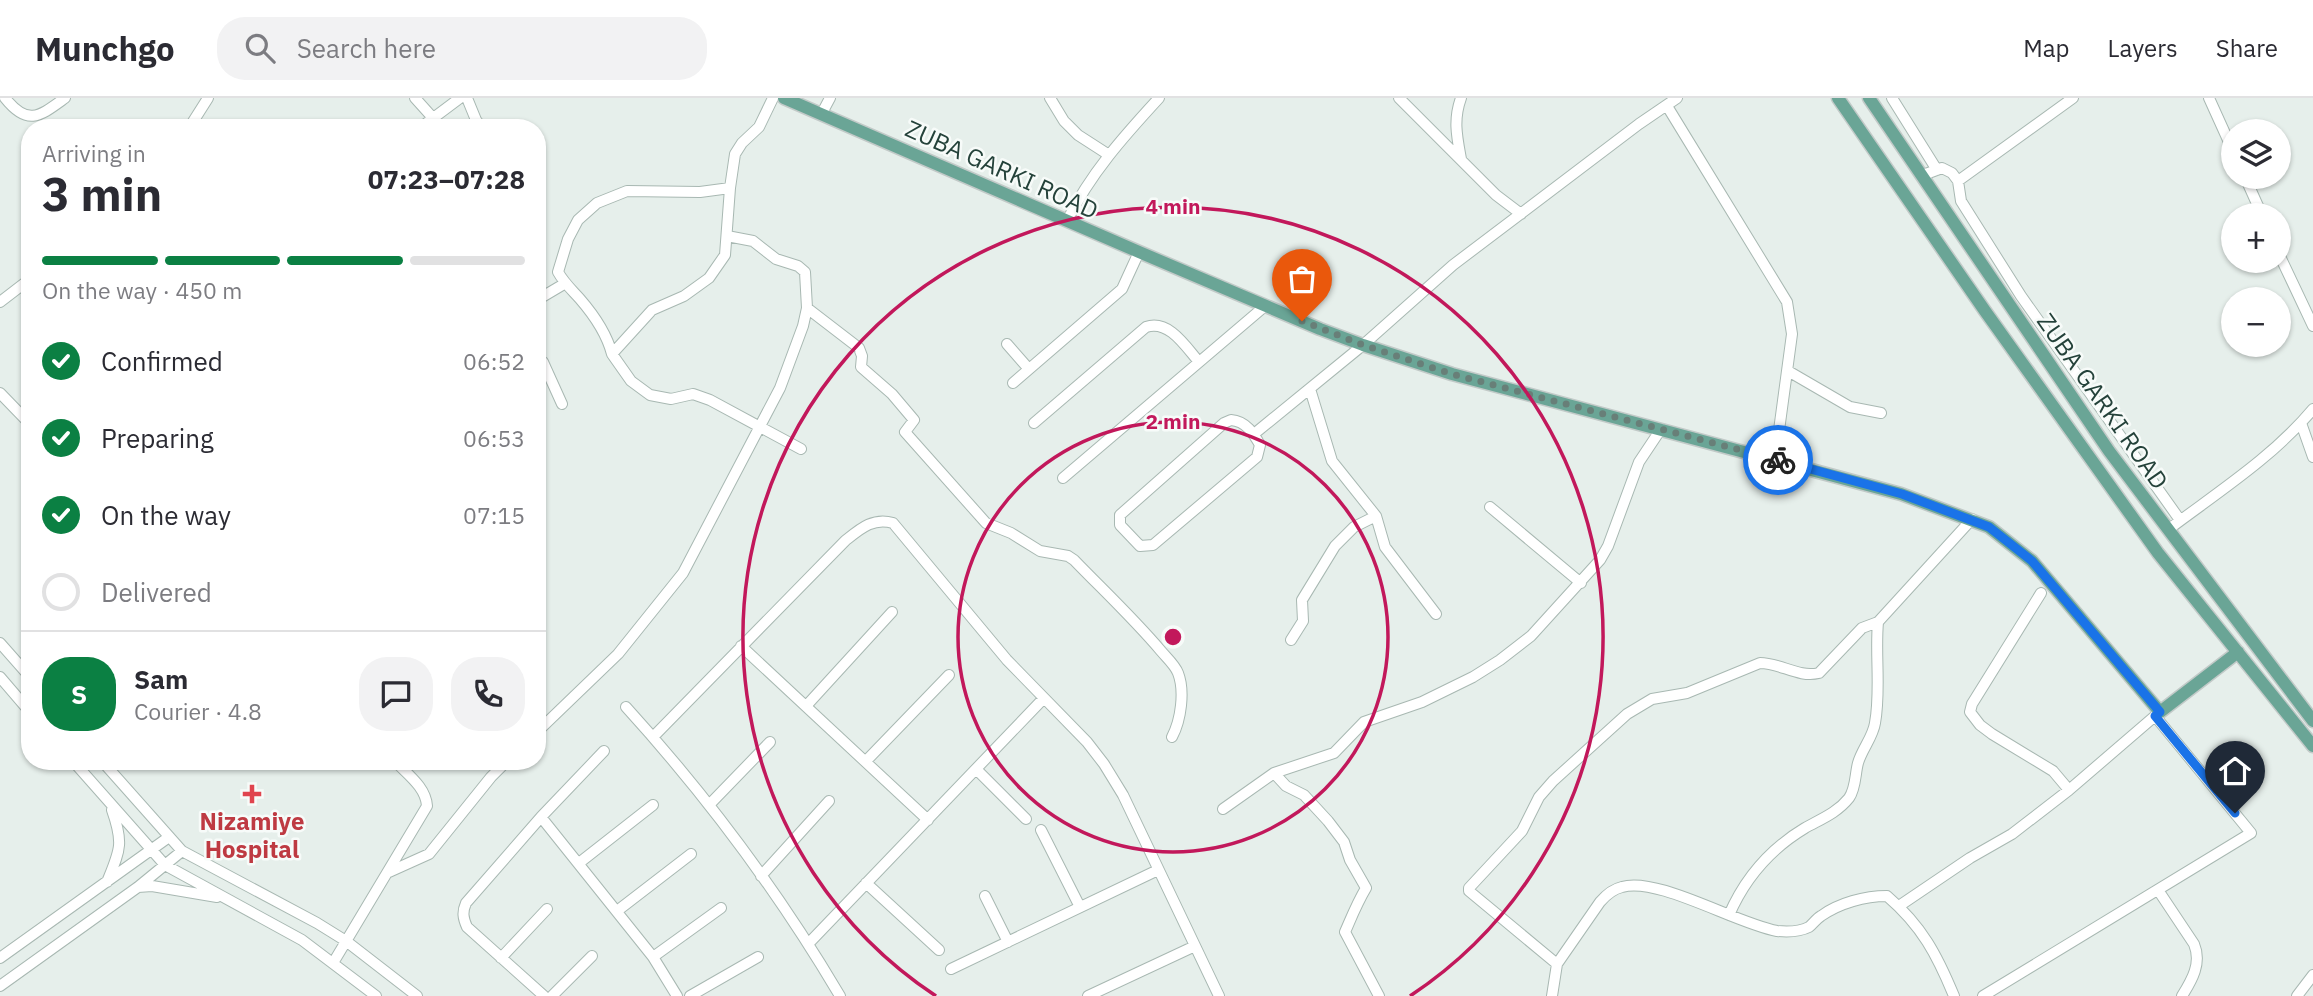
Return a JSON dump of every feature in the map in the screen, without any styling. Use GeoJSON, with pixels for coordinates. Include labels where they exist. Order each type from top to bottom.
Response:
{"type":"FeatureCollection","features":[{"type":"Feature","properties":{"kind":"main road","name":"ZUBA GARKI ROAD"},"geometry":{"type":"LineString","coordinates":[[784,98],[1265,306],[1363,345],[1452,374],[1902,494],[1972,519],[1989,527],[2032,561],[2158,714]]}},
{"type":"Feature","properties":{"kind":"main road","name":"ZUBA GARKI ROAD"},"geometry":{"type":"LineString","coordinates":[[1838,98],[1985,311],[2150,542],[2313,746]]}},
{"type":"Feature","properties":{"kind":"main road","name":"ZUBA GARKI ROAD"},"geometry":{"type":"LineString","coordinates":[[1869,98],[2109,451],[2313,721]]}},
{"type":"Feature","properties":{"kind":"main road"},"geometry":{"type":"LineString","coordinates":[[2158,714],[2238,652]]}},
{"type":"Feature","properties":{"kind":"street"},"geometry":{"type":"LineString","coordinates":[[5,98],[19,113],[35,117],[65,98]]}},
{"type":"Feature","properties":{"kind":"street"},"geometry":{"type":"LineString","coordinates":[[195,119],[208,98]]}},
{"type":"Feature","properties":{"kind":"street"},"geometry":{"type":"LineString","coordinates":[[415,98],[433,118],[460,98]]}},
{"type":"Feature","properties":{"kind":"street"},"geometry":{"type":"LineString","coordinates":[[467,98],[476,119]]}},
{"type":"Feature","properties":{"kind":"street"},"geometry":{"type":"LineString","coordinates":[[612,354],[652,310],[684,296],[709,278],[725,255],[735,154],[759,127],[773,98]]}},
{"type":"Feature","properties":{"kind":"street"},"geometry":{"type":"LineString","coordinates":[[822,113],[830,98]]}},
{"type":"Feature","properties":{"kind":"street"},"geometry":{"type":"LineString","coordinates":[[1051,98],[1064,121],[1078,135],[1109,155]]}},
{"type":"Feature","properties":{"kind":"street"},"geometry":{"type":"LineString","coordinates":[[1067,220],[1082,192],[1109,155],[1159,98]]}},
{"type":"Feature","properties":{"kind":"street"},"geometry":{"type":"LineString","coordinates":[[1399,98],[1496,195],[1521,214]]}},
{"type":"Feature","properties":{"kind":"street"},"geometry":{"type":"LineString","coordinates":[[1461,98],[1456,111],[1455,127],[1461,160]]}},
{"type":"Feature","properties":{"kind":"street"},"geometry":{"type":"LineString","coordinates":[[1254,434],[1363,345],[1453,265],[1677,98]]}},
{"type":"Feature","properties":{"kind":"street"},"geometry":{"type":"LineString","coordinates":[[1892,98],[1937,170]]}},
{"type":"Feature","properties":{"kind":"street"},"geometry":{"type":"LineString","coordinates":[[1958,181],[2073,98]]}},
{"type":"Feature","properties":{"kind":"street"},"geometry":{"type":"LineString","coordinates":[[2209,98],[2221,124]]}},
{"type":"Feature","properties":{"kind":"street"},"geometry":{"type":"LineString","coordinates":[[1667,106],[1787,302],[1792,334],[1775,460]]}},
{"type":"Feature","properties":{"kind":"street"},"geometry":{"type":"LineString","coordinates":[[1923,174],[1942,168],[1952,173],[1958,181],[1961,201],[2021,296],[2180,520]]}},
{"type":"Feature","properties":{"kind":"street"},"geometry":{"type":"LineString","coordinates":[[730,188],[700,192],[627,191],[597,203],[578,220],[568,239],[558,272],[564,284],[581,300],[608,340],[612,354],[631,381],[650,395],[671,399],[692,394],[710,400],[801,449]]}},
{"type":"Feature","properties":{"kind":"street"},"geometry":{"type":"LineString","coordinates":[[546,723],[618,654],[683,573],[780,388],[807,308],[805,272],[786,261],[776,259],[752,241],[727,236]]}},
{"type":"Feature","properties":{"kind":"street"},"geometry":{"type":"LineString","coordinates":[[1013,383],[1122,289],[1139,252]]}},
{"type":"Feature","properties":{"kind":"street"},"geometry":{"type":"LineString","coordinates":[[2288,273],[2313,326]]}},
{"type":"Feature","properties":{"kind":"street"},"geometry":{"type":"LineString","coordinates":[[546,295],[564,284]]}},
{"type":"Feature","properties":{"kind":"street"},"geometry":{"type":"LineString","coordinates":[[0,302],[21,286]]}},
{"type":"Feature","properties":{"kind":"street"},"geometry":{"type":"LineString","coordinates":[[1063,478],[1265,306]]}},
{"type":"Feature","properties":{"kind":"street"},"geometry":{"type":"LineString","coordinates":[[807,308],[859,348],[862,356],[861,367],[892,394],[914,420],[905,432],[986,523],[1011,533],[1040,551],[1068,556],[1150,638],[1177,670],[1181,685],[1177,727],[1171,737]]}},
{"type":"Feature","properties":{"kind":"street"},"geometry":{"type":"LineString","coordinates":[[1034,423],[1146,327],[1154,324],[1175,335],[1199,362]]}},
{"type":"Feature","properties":{"kind":"street"},"geometry":{"type":"LineString","coordinates":[[1007,344],[1028,368]]}},
{"type":"Feature","properties":{"kind":"street"},"geometry":{"type":"LineString","coordinates":[[546,369],[562,404]]}},
{"type":"Feature","properties":{"kind":"street"},"geometry":{"type":"LineString","coordinates":[[1788,371],[1850,407],[1881,413]]}},
{"type":"Feature","properties":{"kind":"street"},"geometry":{"type":"LineString","coordinates":[[1310,389],[1332,461],[1376,516],[1385,547],[1436,614]]}},
{"type":"Feature","properties":{"kind":"street"},"geometry":{"type":"LineString","coordinates":[[0,393],[21,415]]}},
{"type":"Feature","properties":{"kind":"street"},"geometry":{"type":"LineString","coordinates":[[2169,529],[2263,458],[2301,423],[2313,408]]}},
{"type":"Feature","properties":{"kind":"street"},"geometry":{"type":"LineString","coordinates":[[1231,419],[1238,420],[1254,434],[1260,445],[1257,457],[1153,545],[1140,547],[1120,525],[1120,515],[1126,508],[1224,423],[1231,419]]}},
{"type":"Feature","properties":{"kind":"street"},"geometry":{"type":"LineString","coordinates":[[2301,423],[2313,457]]}},
{"type":"Feature","properties":{"kind":"street"},"geometry":{"type":"LineString","coordinates":[[1223,809],[1274,773],[1334,753],[1364,722],[1422,702],[1473,677],[1531,636],[1600,560],[1608,546],[1639,462],[1661,429]]}},
{"type":"Feature","properties":{"kind":"street"},"geometry":{"type":"LineString","coordinates":[[1490,507],[1581,583]]}},
{"type":"Feature","properties":{"kind":"street"},"geometry":{"type":"LineString","coordinates":[[1291,640],[1303,621],[1302,600],[1335,546],[1347,532],[1376,516]]}},
{"type":"Feature","properties":{"kind":"street"},"geometry":{"type":"LineString","coordinates":[[1557,964],[1469,891],[1522,831],[1539,797],[1553,781],[1627,714],[1652,699],[1687,693],[1760,663],[1770,663],[1798,673],[1819,673],[1862,628],[1878,622],[1972,519]]}},
{"type":"Feature","properties":{"kind":"street"},"geometry":{"type":"LineString","coordinates":[[653,737],[845,541],[874,521],[886,520],[893,523],[1007,660],[1087,742],[1104,764],[1122,795],[1219,996]]}},
{"type":"Feature","properties":{"kind":"street"},"geometry":{"type":"LineString","coordinates":[[2041,593],[1972,704],[1970,712],[1980,725],[1992,734],[2053,771],[2069,790]]}},
{"type":"Feature","properties":{"kind":"street"},"geometry":{"type":"LineString","coordinates":[[807,705],[892,612]]}},
{"type":"Feature","properties":{"kind":"street"},"geometry":{"type":"LineString","coordinates":[[1729,915],[1738,893],[1753,871],[1790,839],[1835,812],[1850,797],[1858,765],[1875,726],[1878,622]]}},
{"type":"Feature","properties":{"kind":"street"},"geometry":{"type":"LineString","coordinates":[[0,643],[21,667]]}},
{"type":"Feature","properties":{"kind":"street"},"geometry":{"type":"LineString","coordinates":[[741,646],[928,820]]}},
{"type":"Feature","properties":{"kind":"street"},"geometry":{"type":"LineString","coordinates":[[866,761],[949,675]]}},
{"type":"Feature","properties":{"kind":"street"},"geometry":{"type":"LineString","coordinates":[[0,677],[21,702]]}},
{"type":"Feature","properties":{"kind":"street"},"geometry":{"type":"LineString","coordinates":[[808,944],[1044,698]]}},
{"type":"Feature","properties":{"kind":"street"},"geometry":{"type":"LineString","coordinates":[[626,706],[709,806],[761,876],[840,996]]}},
{"type":"Feature","properties":{"kind":"street"},"geometry":{"type":"LineString","coordinates":[[1899,906],[1970,858],[2012,834],[2069,790],[2158,714],[2250,833],[1983,996]]}},
{"type":"Feature","properties":{"kind":"street"},"geometry":{"type":"LineString","coordinates":[[709,806],[770,741]]}},
{"type":"Feature","properties":{"kind":"street"},"geometry":{"type":"LineString","coordinates":[[544,996],[467,927],[463,920],[463,911],[466,903],[541,817],[604,751]]}},
{"type":"Feature","properties":{"kind":"street"},"geometry":{"type":"LineString","coordinates":[[976,769],[1026,819]]}},
{"type":"Feature","properties":{"kind":"street"},"geometry":{"type":"LineString","coordinates":[[81,770],[165,865],[302,940],[376,996]]}},
{"type":"Feature","properties":{"kind":"street"},"geometry":{"type":"LineString","coordinates":[[110,770],[182,852],[317,923],[417,996]]}},
{"type":"Feature","properties":{"kind":"street"},"geometry":{"type":"LineString","coordinates":[[333,963],[427,806],[427,799],[420,787],[404,770]]}},
{"type":"Feature","properties":{"kind":"street"},"geometry":{"type":"LineString","coordinates":[[388,872],[429,854],[498,770]]}},
{"type":"Feature","properties":{"kind":"street"},"geometry":{"type":"LineString","coordinates":[[1274,773],[1286,786],[1304,795],[1328,821],[1344,842],[1350,860],[1366,888],[1353,907],[1345,932],[1379,996]]}},
{"type":"Feature","properties":{"kind":"street"},"geometry":{"type":"LineString","coordinates":[[761,876],[829,802]]}},
{"type":"Feature","properties":{"kind":"street"},"geometry":{"type":"LineString","coordinates":[[107,882],[120,842],[120,832],[109,803]]}},
{"type":"Feature","properties":{"kind":"street"},"geometry":{"type":"LineString","coordinates":[[579,863],[653,805]]}},
{"type":"Feature","properties":{"kind":"street"},"geometry":{"type":"LineString","coordinates":[[541,817],[653,957],[677,996]]}},
{"type":"Feature","properties":{"kind":"street"},"geometry":{"type":"LineString","coordinates":[[1041,830],[1080,908]]}},
{"type":"Feature","properties":{"kind":"street"},"geometry":{"type":"LineString","coordinates":[[0,958],[169,837]]}},
{"type":"Feature","properties":{"kind":"street"},"geometry":{"type":"LineString","coordinates":[[0,986],[182,852]]}},
{"type":"Feature","properties":{"kind":"street"},"geometry":{"type":"LineString","coordinates":[[617,911],[691,853]]}},
{"type":"Feature","properties":{"kind":"street"},"geometry":{"type":"LineString","coordinates":[[951,969],[1158,870]]}},
{"type":"Feature","properties":{"kind":"street"},"geometry":{"type":"LineString","coordinates":[[866,883],[939,950]]}},
{"type":"Feature","properties":{"kind":"street"},"geometry":{"type":"LineString","coordinates":[[1552,996],[1557,964],[1600,902],[1623,886],[1666,891],[1729,915],[1774,930],[1789,932],[1810,927],[1821,916],[1870,896],[1887,896],[1922,932],[1937,956],[1954,996]]}},
{"type":"Feature","properties":{"kind":"street"},"geometry":{"type":"LineString","coordinates":[[138,887],[225,899]]}},
{"type":"Feature","properties":{"kind":"street"},"geometry":{"type":"LineString","coordinates":[[2158,890],[2198,953],[2194,973],[2182,996]]}},
{"type":"Feature","properties":{"kind":"street"},"geometry":{"type":"LineString","coordinates":[[985,896],[1008,942]]}},
{"type":"Feature","properties":{"kind":"street"},"geometry":{"type":"LineString","coordinates":[[653,957],[721,908]]}},
{"type":"Feature","properties":{"kind":"street"},"geometry":{"type":"LineString","coordinates":[[501,958],[547,909]]}},
{"type":"Feature","properties":{"kind":"street"},"geometry":{"type":"LineString","coordinates":[[1088,996],[1195,946]]}},
{"type":"Feature","properties":{"kind":"street"},"geometry":{"type":"LineString","coordinates":[[552,996],[592,956]]}},
{"type":"Feature","properties":{"kind":"street"},"geometry":{"type":"LineString","coordinates":[[690,996],[758,957]]}},
{"type":"Feature","properties":{"kind":"street"},"geometry":{"type":"LineString","coordinates":[[2297,996],[2313,975]]}},
{"type":"Feature","properties":{"kind":"way so far"},"geometry":{"type":"LineString","coordinates":[[1302,321],[1363,345],[1452,374],[1778,460]]}},
{"type":"Feature","properties":{"kind":"place","name":"Nizamiye Hospital"},"geometry":{"type":"Point","coordinates":[252,794]}},
{"type":"Feature","properties":{"kind":"route"},"geometry":{"type":"LineString","coordinates":[[1778,460],[1902,494],[1989,527],[2032,561],[2090,628],[2160,712],[2155,716],[2235,813]]}}]}
